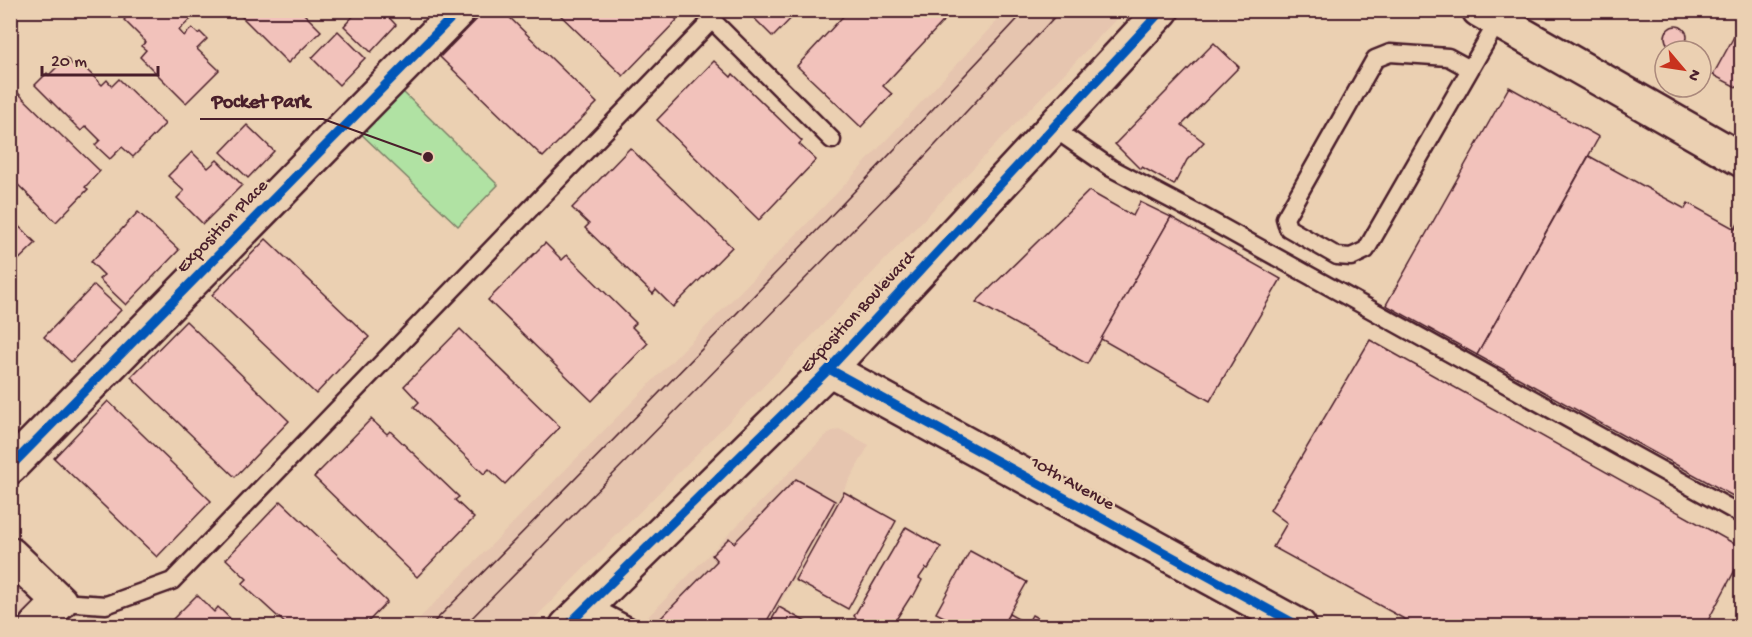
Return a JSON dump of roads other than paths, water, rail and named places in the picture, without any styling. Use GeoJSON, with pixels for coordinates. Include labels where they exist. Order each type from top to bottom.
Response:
{"type":"FeatureCollection","features":[{"type":"Feature","properties":{"kind":"street","name":"Exposition Place"},"geometry":{"type":"LineString","coordinates":[[10,467],[459,10]]}},
{"type":"Feature","properties":{"kind":"street","name":"Exposition Boulevard"},"geometry":{"type":"LineString","coordinates":[[578,616],[829,369],[1162,10]]}},
{"type":"Feature","properties":{"kind":"street"},"geometry":{"type":"LineString","coordinates":[[1488,16],[1742,159]]}},
{"type":"Feature","properties":{"kind":"street","name":"10th Avenue"},"geometry":{"type":"LineString","coordinates":[[829,369],[1299,627]]}},
{"type":"Feature","properties":{"kind":"street"},"geometry":{"type":"LineString","coordinates":[[10,554],[60,602],[36,627]]}},
{"type":"Feature","properties":{"kind":"lane"},"geometry":{"type":"LineString","coordinates":[[60,602],[106,605],[172,581],[707,15],[832,140]]}},
{"type":"Feature","properties":{"kind":"lane"},"geometry":{"type":"LineString","coordinates":[[1470,69],[1448,57],[1390,53],[1375,59],[1285,218],[1288,228],[1337,256],[1351,257],[1366,250],[1470,69],[1488,16]]}},
{"type":"Feature","properties":{"kind":"lane"},"geometry":{"type":"LineString","coordinates":[[1053,128],[1111,168],[1742,515]]}},
{"type":"Feature","properties":{"kind":"lane"},"geometry":{"type":"LineString","coordinates":[[578,616],[629,627]]}},
{"type":"Feature","properties":{"kind":"tram line"},"geometry":{"type":"LineString","coordinates":[[430,626],[730,320],[1026,10]]}},
{"type":"Feature","properties":{"kind":"tram line"},"geometry":{"type":"LineString","coordinates":[[464,626],[910,172],[1061,10]]}},
{"type":"Feature","properties":{"kind":"place","name":"Pocket Park"},"geometry":{"type":"Point","coordinates":[428,157]}}]}
